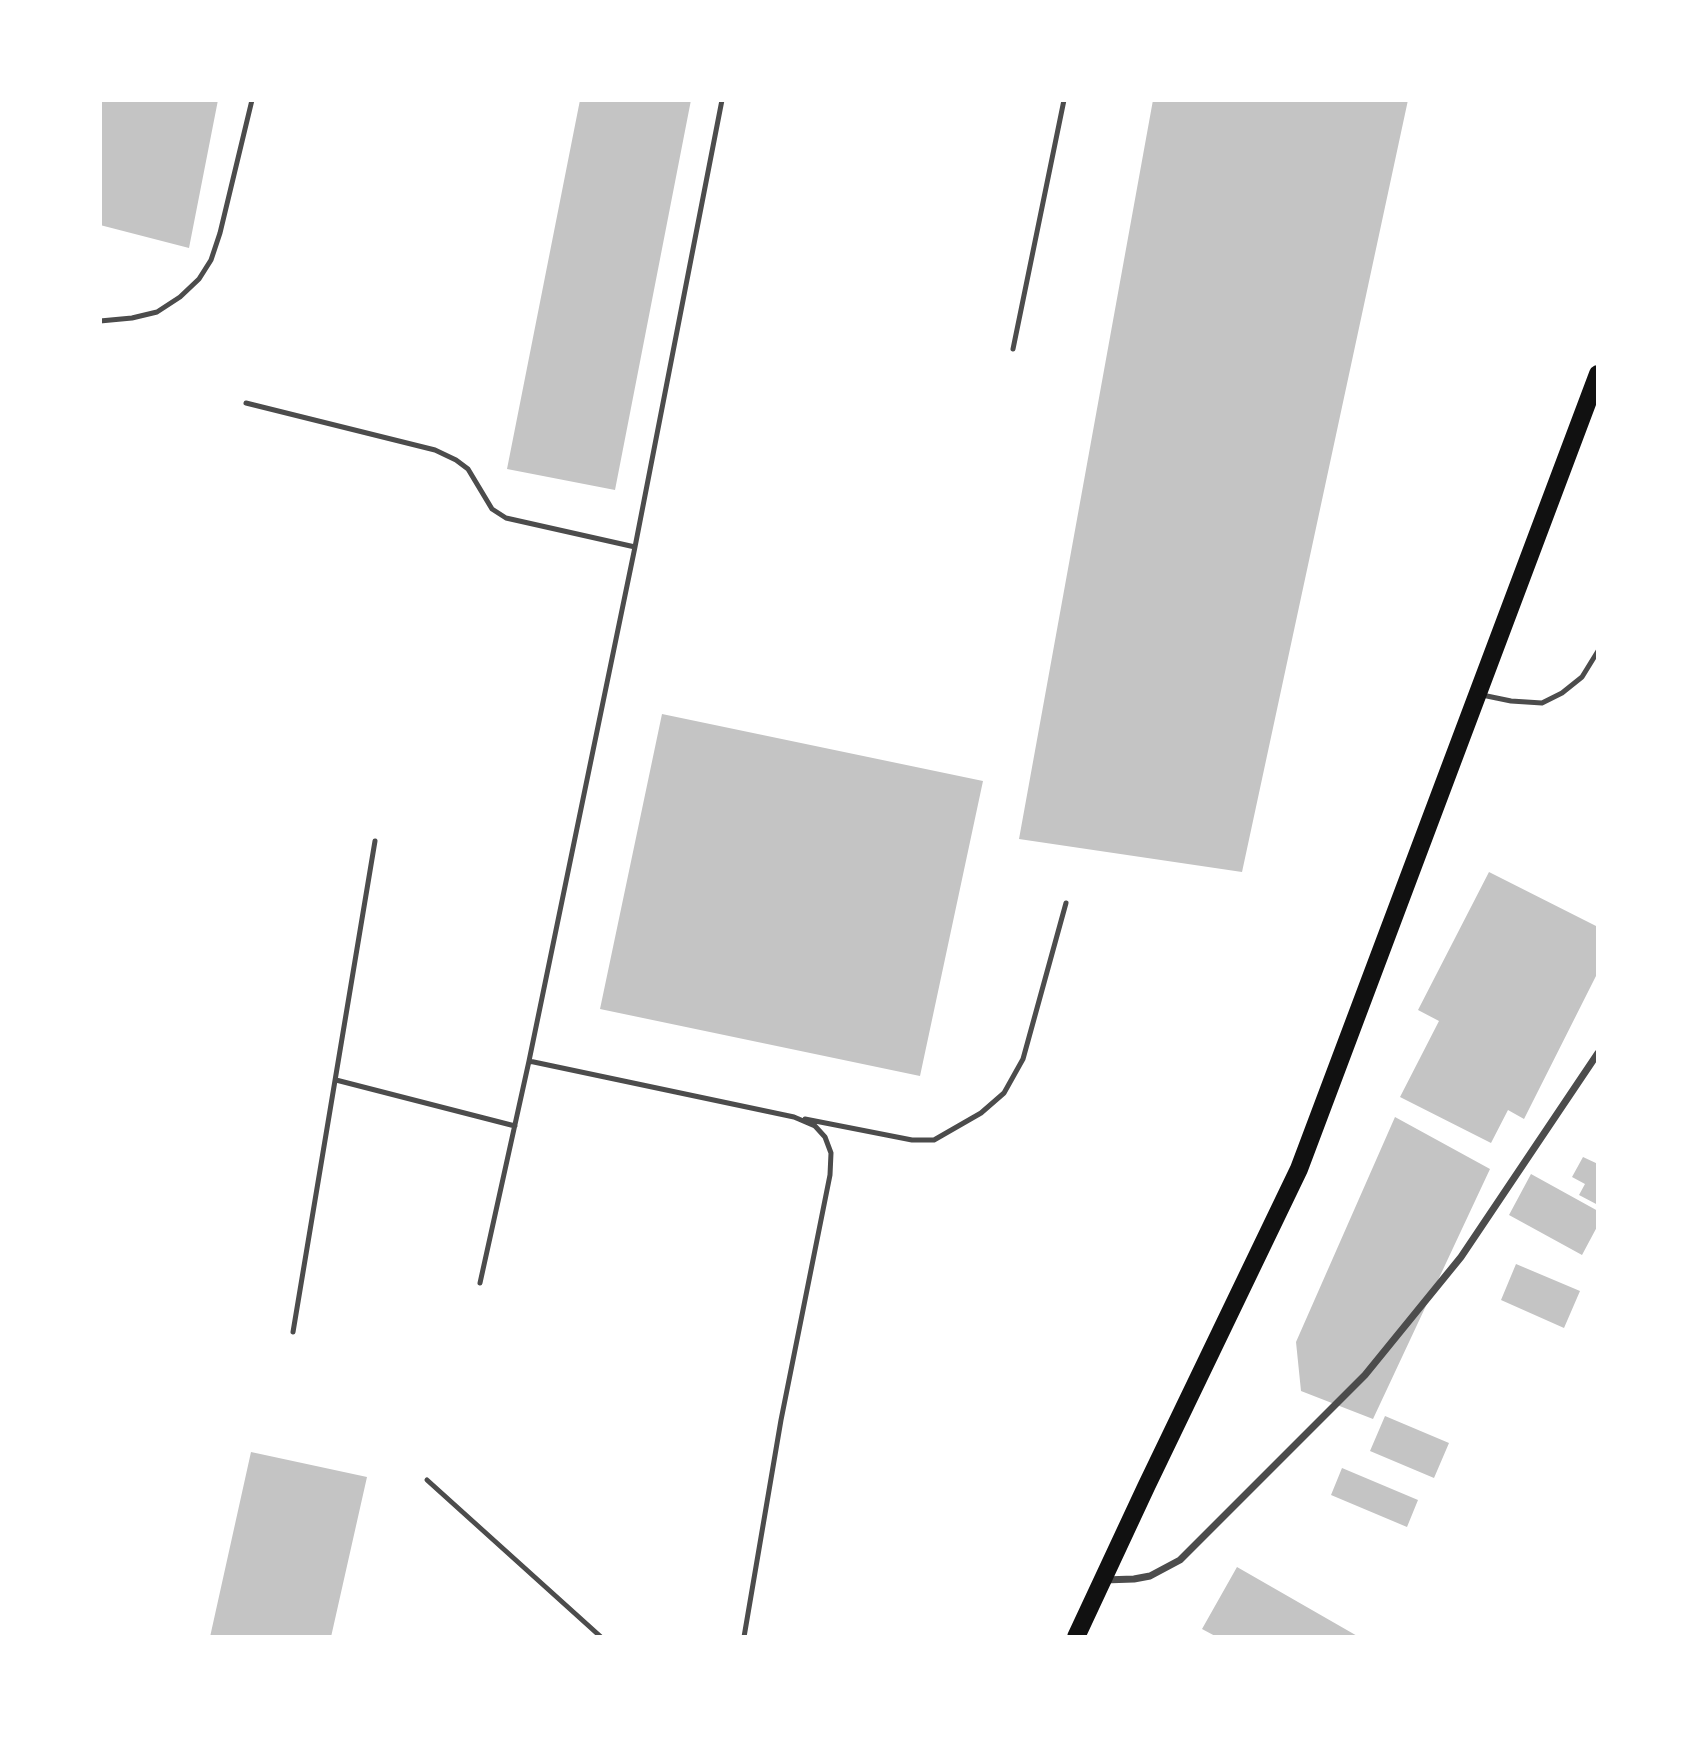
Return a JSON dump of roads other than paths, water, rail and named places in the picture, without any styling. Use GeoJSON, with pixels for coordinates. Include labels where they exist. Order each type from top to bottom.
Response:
{"type":"FeatureCollection","features":[{"type":"Feature","properties":{"kind":"main road"},"geometry":{"type":"LineString","coordinates":[[1076,1637],[1298,1169],[1598,374]]}},
{"type":"Feature","properties":{"kind":"street"},"geometry":{"type":"LineString","coordinates":[[1104,1580],[1150,1576],[1180,1560],[1365,1375],[1461,1257],[1598,1053]]}},
{"type":"Feature","properties":{"kind":"lane"},"geometry":{"type":"LineString","coordinates":[[100,321],[157,312],[180,297],[199,279],[211,260],[220,233],[252,100]]}},
{"type":"Feature","properties":{"kind":"lane"},"geometry":{"type":"LineString","coordinates":[[480,1283],[529,1061],[635,547],[722,100]]}},
{"type":"Feature","properties":{"kind":"lane"},"geometry":{"type":"LineString","coordinates":[[1013,349],[1064,100]]}},
{"type":"Feature","properties":{"kind":"lane"},"geometry":{"type":"LineString","coordinates":[[246,403],[435,450],[468,468],[492,509],[506,517],[635,547]]}},
{"type":"Feature","properties":{"kind":"lane"},"geometry":{"type":"LineString","coordinates":[[1479,694],[1511,701],[1542,703],[1562,693],[1582,677],[1598,651]]}},
{"type":"Feature","properties":{"kind":"lane"},"geometry":{"type":"LineString","coordinates":[[293,1332],[375,841]]}},
{"type":"Feature","properties":{"kind":"lane"},"geometry":{"type":"LineString","coordinates":[[529,1061],[794,1117],[912,1140],[934,1140],[981,1113],[1004,1093],[1023,1059],[1066,902]]}},
{"type":"Feature","properties":{"kind":"lane"},"geometry":{"type":"LineString","coordinates":[[336,1080],[515,1126]]}},
{"type":"Feature","properties":{"kind":"lane"},"geometry":{"type":"LineString","coordinates":[[744,1637],[781,1420],[830,1175],[831,1153],[825,1137],[815,1126],[794,1117]]}},
{"type":"Feature","properties":{"kind":"lane"},"geometry":{"type":"LineString","coordinates":[[427,1480],[601,1637]]}}]}
